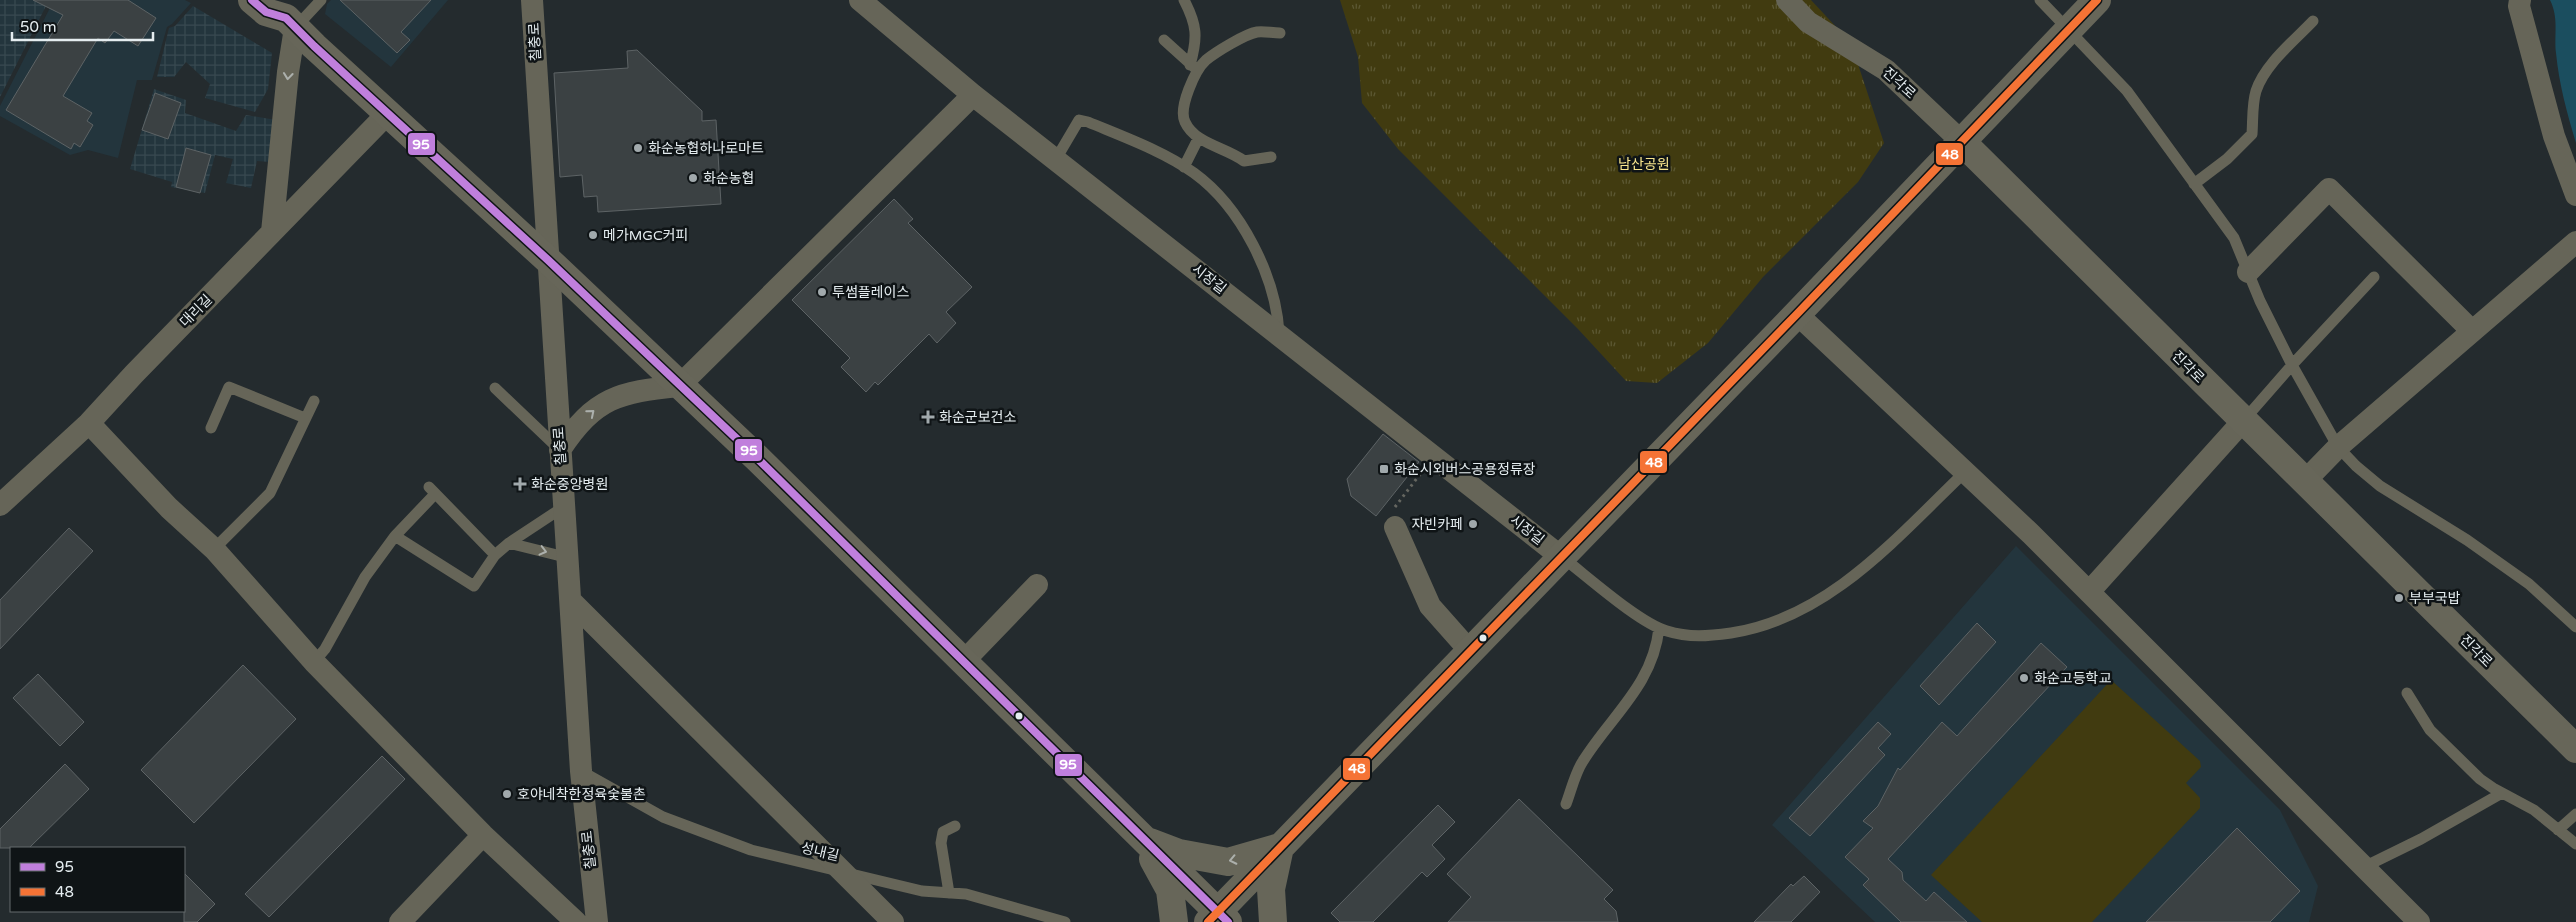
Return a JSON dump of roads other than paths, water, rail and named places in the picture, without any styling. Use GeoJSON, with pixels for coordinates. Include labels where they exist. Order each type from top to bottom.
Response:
{"type":"FeatureCollection","features":[{"type":"Feature","properties":{"kind":"street"},"geometry":{"type":"LineString","coordinates":[[252,0],[266,12],[289,15],[389,112],[548,260],[756,458],[1142,838],[1218,919],[1280,847],[1560,556],[1798,314],[2097,0]]}},
{"type":"Feature","properties":{"kind":"street","name":"칠충로"},"geometry":{"type":"LineString","coordinates":[[532,0],[581,771],[597,922]]}},
{"type":"Feature","properties":{"kind":"street","name":"시장길"},"geometry":{"type":"LineString","coordinates":[[860,0],[973,95],[1560,556]]}},
{"type":"Feature","properties":{"kind":"street","name":"진각로"},"geometry":{"type":"LineString","coordinates":[[1787,0],[1808,22],[1886,70],[1961,141],[2304,482],[2572,738]]}},
{"type":"Feature","properties":{"kind":"street"},"geometry":{"type":"LineString","coordinates":[[2520,0],[2519,6],[2539,85],[2576,195]]}},
{"type":"Feature","properties":{"kind":"street"},"geometry":{"type":"LineString","coordinates":[[272,232],[288,72],[289,15]]}},
{"type":"Feature","properties":{"kind":"street"},"geometry":{"type":"LineString","coordinates":[[560,450],[575,428],[602,404],[620,395],[679,386],[973,95]]}},
{"type":"Feature","properties":{"kind":"street","name":"대리길"},"geometry":{"type":"LineString","coordinates":[[3,497],[89,423],[389,112]]}},
{"type":"Feature","properties":{"kind":"street"},"geometry":{"type":"LineString","coordinates":[[2248,272],[2329,189],[2472,330]]}},
{"type":"Feature","properties":{"kind":"street"},"geometry":{"type":"LineString","coordinates":[[2304,482],[2338,447],[2576,242]]}},
{"type":"Feature","properties":{"kind":"street"},"geometry":{"type":"LineString","coordinates":[[1798,314],[2089,592],[2419,922]]}},
{"type":"Feature","properties":{"kind":"street"},"geometry":{"type":"LineString","coordinates":[[2089,592],[2243,421]]}},
{"type":"Feature","properties":{"kind":"street"},"geometry":{"type":"LineString","coordinates":[[89,423],[169,508],[214,549],[314,662],[483,835],[576,922]]}},
{"type":"Feature","properties":{"kind":"street"},"geometry":{"type":"LineString","coordinates":[[1395,527],[1430,606],[1469,650]]}},
{"type":"Feature","properties":{"kind":"street"},"geometry":{"type":"LineString","coordinates":[[963,662],[1037,585]]}},
{"type":"Feature","properties":{"kind":"street"},"geometry":{"type":"LineString","coordinates":[[571,601],[893,922]]}},
{"type":"Feature","properties":{"kind":"street"},"geometry":{"type":"LineString","coordinates":[[400,922],[483,835]]}},
{"type":"Feature","properties":{"kind":"street"},"geometry":{"type":"LineString","coordinates":[[1142,838],[1179,853],[1228,862],[1280,847]]}},
{"type":"Feature","properties":{"kind":"street"},"geometry":{"type":"LineString","coordinates":[[1142,838],[1170,890],[1174,922]]}},
{"type":"Feature","properties":{"kind":"street"},"geometry":{"type":"LineString","coordinates":[[1273,922],[1271,889],[1280,847]]}},
{"type":"Feature","properties":{"kind":"lane"},"geometry":{"type":"LineString","coordinates":[[289,15],[321,0]]}},
{"type":"Feature","properties":{"kind":"lane"},"geometry":{"type":"LineString","coordinates":[[1184,0],[1195,24],[1196,42],[1194,68],[1185,96],[1184,121],[1198,139],[1230,151],[1244,160],[1271,157]]}},
{"type":"Feature","properties":{"kind":"lane"},"geometry":{"type":"LineString","coordinates":[[2040,0],[2127,91],[2234,238],[2260,301],[2292,365],[2338,447],[2380,486],[2496,559],[2574,621]]}},
{"type":"Feature","properties":{"kind":"lane"},"geometry":{"type":"LineString","coordinates":[[2194,184],[2227,159],[2252,134],[2256,92],[2259,84],[2273,65],[2313,21]]}},
{"type":"Feature","properties":{"kind":"lane"},"geometry":{"type":"LineString","coordinates":[[1194,68],[1256,32],[1280,33]]}},
{"type":"Feature","properties":{"kind":"lane"},"geometry":{"type":"LineString","coordinates":[[1164,40],[1194,68]]}},
{"type":"Feature","properties":{"kind":"lane"},"geometry":{"type":"LineString","coordinates":[[1056,159],[1079,120],[1113,132],[1184,167],[1214,189],[1235,216],[1259,255],[1273,295],[1279,334]]}},
{"type":"Feature","properties":{"kind":"lane"},"geometry":{"type":"LineString","coordinates":[[1184,167],[1198,139]]}},
{"type":"Feature","properties":{"kind":"lane"},"geometry":{"type":"LineString","coordinates":[[2243,421],[2292,365],[2374,278]]}},
{"type":"Feature","properties":{"kind":"lane"},"geometry":{"type":"LineString","coordinates":[[211,428],[230,387],[305,418]]}},
{"type":"Feature","properties":{"kind":"lane"},"geometry":{"type":"LineString","coordinates":[[495,388],[560,450]]}},
{"type":"Feature","properties":{"kind":"lane"},"geometry":{"type":"LineString","coordinates":[[214,549],[270,493],[314,400]]}},
{"type":"Feature","properties":{"kind":"lane"},"geometry":{"type":"LineString","coordinates":[[1560,556],[1659,628],[1687,636],[1703,637],[1764,626],[1811,606],[1857,573],[1965,472]]}},
{"type":"Feature","properties":{"kind":"lane"},"geometry":{"type":"LineString","coordinates":[[314,662],[325,649],[365,576],[432,491],[495,555]]}},
{"type":"Feature","properties":{"kind":"lane"},"geometry":{"type":"LineString","coordinates":[[395,536],[474,586],[495,555],[509,543],[565,506]]}},
{"type":"Feature","properties":{"kind":"lane"},"geometry":{"type":"LineString","coordinates":[[509,543],[568,558]]}},
{"type":"Feature","properties":{"kind":"lane"},"geometry":{"type":"LineString","coordinates":[[1566,804],[1582,762],[1625,707],[1646,672],[1657,642],[1659,628]]}},
{"type":"Feature","properties":{"kind":"lane"},"geometry":{"type":"LineString","coordinates":[[2407,693],[2430,730],[2480,779],[2534,810],[2576,844]]}},
{"type":"Feature","properties":{"kind":"lane","name":"성내길"},"geometry":{"type":"LineString","coordinates":[[581,771],[663,817],[708,836],[751,850],[922,891],[966,894],[1065,922]]}},
{"type":"Feature","properties":{"kind":"lane"},"geometry":{"type":"LineString","coordinates":[[2364,867],[2421,839],[2502,792]]}},
{"type":"Feature","properties":{"kind":"lane"},"geometry":{"type":"LineString","coordinates":[[2558,830],[2576,814]]}},
{"type":"Feature","properties":{"kind":"lane"},"geometry":{"type":"LineString","coordinates":[[949,893],[941,843],[943,832],[955,826]]}},
{"type":"Feature","properties":{"kind":"water"},"geometry":{"type":"Polygon","coordinates":[[[2550,0],[2576,0],[2576,143],[2559,76],[2555,20],[2550,0]]]}},
{"type":"Feature","properties":{"kind":"place","name":"화순농협하나로마트"},"geometry":{"type":"Point","coordinates":[638,148]}},
{"type":"Feature","properties":{"kind":"place","name":"화순농협"},"geometry":{"type":"Point","coordinates":[693,178]}},
{"type":"Feature","properties":{"kind":"place","name":"메가MGC커피"},"geometry":{"type":"Point","coordinates":[593,235]}},
{"type":"Feature","properties":{"kind":"place","name":"투썸플레이스"},"geometry":{"type":"Point","coordinates":[822,292]}},
{"type":"Feature","properties":{"kind":"place","name":"화순군보건소"},"geometry":{"type":"Point","coordinates":[928,417]}},
{"type":"Feature","properties":{"kind":"place","name":"화순시외버스공용정류장"},"geometry":{"type":"Point","coordinates":[1384,469]}},
{"type":"Feature","properties":{"kind":"place","name":"화순중앙병원"},"geometry":{"type":"Point","coordinates":[520,484]}},
{"type":"Feature","properties":{"kind":"place","name":"자빈카페"},"geometry":{"type":"Point","coordinates":[1473,524]}},
{"type":"Feature","properties":{"kind":"place","name":"부부국밥"},"geometry":{"type":"Point","coordinates":[2399,598]}},
{"type":"Feature","properties":{"kind":"place","name":"화순고등학교"},"geometry":{"type":"Point","coordinates":[2024,678]}},
{"type":"Feature","properties":{"kind":"place","name":"호야네착한정육숯불촌"},"geometry":{"type":"Point","coordinates":[507,794]}},
{"type":"Feature","properties":{"kind":"park label","name":"남산공원"},"geometry":{"type":"Point","coordinates":[1644,164]}}]}
